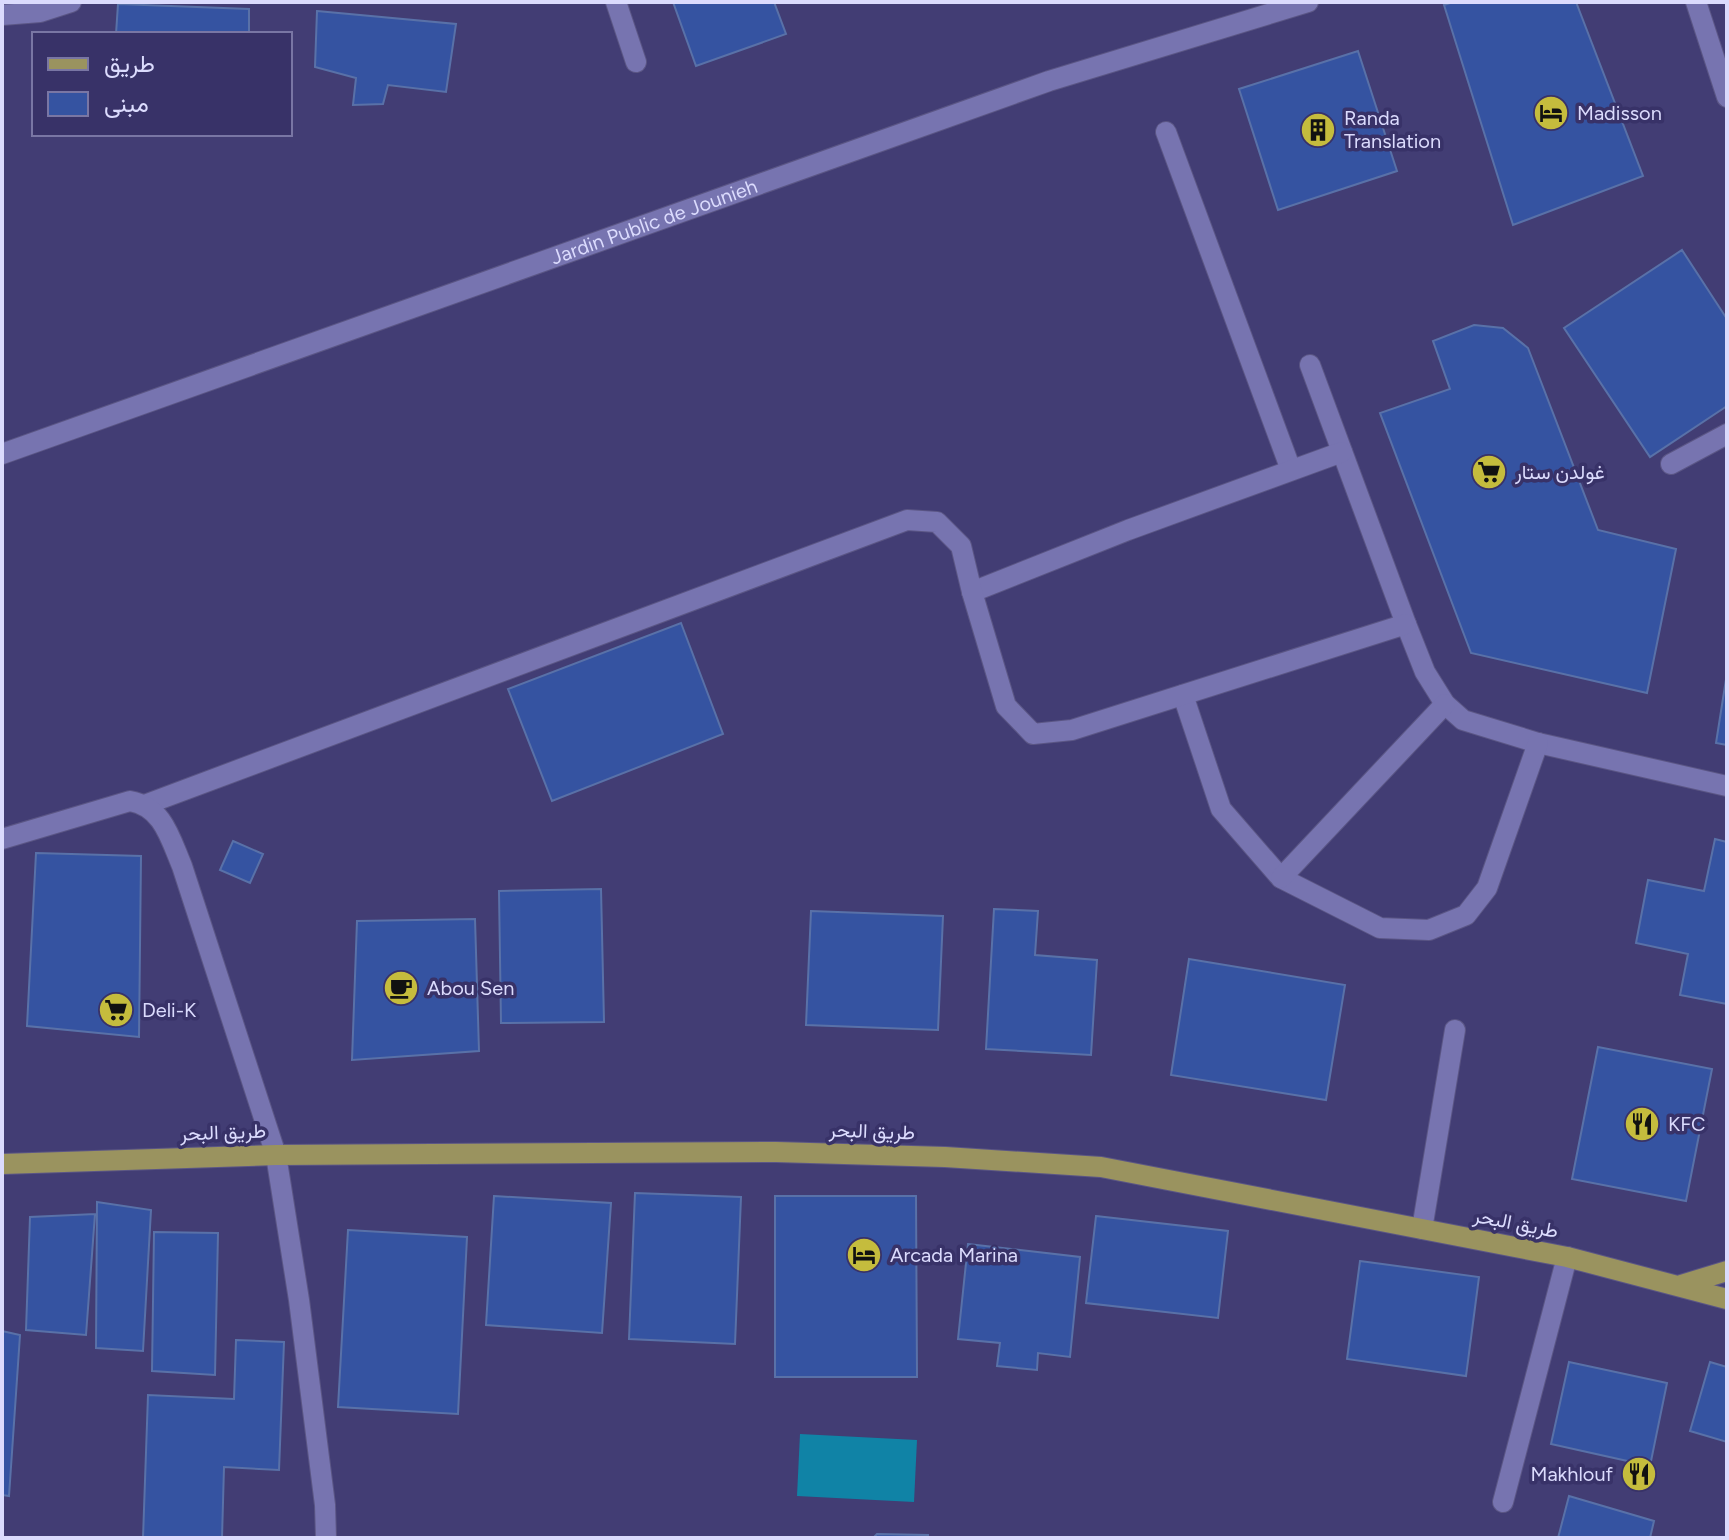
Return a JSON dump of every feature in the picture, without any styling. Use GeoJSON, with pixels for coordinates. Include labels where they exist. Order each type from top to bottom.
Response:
{"type":"FeatureCollection","features":[{"type":"Feature","properties":{"kind":"main road","name":"طريق البحر"},"geometry":{"type":"LineString","coordinates":[[2,1164],[276,1155],[776,1152],[945,1157],[1101,1167],[1567,1257],[1727,1299]]}},
{"type":"Feature","properties":{"kind":"main road"},"geometry":{"type":"LineString","coordinates":[[1680,1286],[1727,1271]]}},
{"type":"Feature","properties":{"kind":"street"},"geometry":{"type":"LineString","coordinates":[[2,15],[40,12],[71,2]]}},
{"type":"Feature","properties":{"kind":"street"},"geometry":{"type":"LineString","coordinates":[[616,2],[636,62]]}},
{"type":"Feature","properties":{"kind":"street","name":"Jardin Public de Jounieh"},"geometry":{"type":"LineString","coordinates":[[2,454],[1049,81],[1308,2]]}},
{"type":"Feature","properties":{"kind":"street"},"geometry":{"type":"LineString","coordinates":[[1696,2],[1727,97]]}},
{"type":"Feature","properties":{"kind":"street"},"geometry":{"type":"LineString","coordinates":[[1166,132],[1291,470]]}},
{"type":"Feature","properties":{"kind":"street"},"geometry":{"type":"LineString","coordinates":[[1310,365],[1425,672],[1445,704],[1463,720],[1538,743],[1727,786]]}},
{"type":"Feature","properties":{"kind":"street"},"geometry":{"type":"LineString","coordinates":[[1671,464],[1727,434]]}},
{"type":"Feature","properties":{"kind":"street"},"geometry":{"type":"LineString","coordinates":[[972,592],[1128,530],[1342,452]]}},
{"type":"Feature","properties":{"kind":"street"},"geometry":{"type":"LineString","coordinates":[[2,839],[130,801],[147,804],[907,520],[937,522],[961,546],[1006,706],[1033,734],[1072,730],[1406,624]]}},
{"type":"Feature","properties":{"kind":"street"},"geometry":{"type":"LineString","coordinates":[[1183,695],[1221,809],[1281,878],[1380,928],[1429,930],[1466,915],[1487,888],[1538,743]]}},
{"type":"Feature","properties":{"kind":"street"},"geometry":{"type":"LineString","coordinates":[[1281,878],[1445,704]]}},
{"type":"Feature","properties":{"kind":"street"},"geometry":{"type":"LineString","coordinates":[[147,804],[159,817],[182,866],[276,1155],[299,1300],[325,1505],[326,1538]]}},
{"type":"Feature","properties":{"kind":"street"},"geometry":{"type":"LineString","coordinates":[[1422,1229],[1455,1030]]}},
{"type":"Feature","properties":{"kind":"street"},"geometry":{"type":"LineString","coordinates":[[1503,1502],[1567,1257]]}},
{"type":"Feature","properties":{"kind":"water"},"geometry":{"type":"Polygon","coordinates":[[[800,1434],[917,1440],[914,1502],[797,1496],[800,1434]]]}},
{"type":"Feature","properties":{"kind":"building"},"geometry":{"type":"Polygon","coordinates":[[[673,2],[774,2],[786,34],[696,66],[673,2]]]}},
{"type":"Feature","properties":{"kind":"building","name":"Madisson"},"geometry":{"type":"Polygon","coordinates":[[[1453,2],[1576,2],[1643,176],[1513,225],[1444,5],[1453,2]]]}},
{"type":"Feature","properties":{"kind":"building"},"geometry":{"type":"Polygon","coordinates":[[[118,4],[249,9],[249,32],[116,32],[118,4]]]}},
{"type":"Feature","properties":{"kind":"building"},"geometry":{"type":"Polygon","coordinates":[[[317,11],[456,24],[446,92],[388,85],[383,104],[353,105],[356,78],[315,67],[317,11]]]}},
{"type":"Feature","properties":{"kind":"building","name":"Randa Translation"},"geometry":{"type":"Polygon","coordinates":[[[1358,51],[1397,171],[1278,210],[1239,89],[1358,51]]]}},
{"type":"Feature","properties":{"kind":"building"},"geometry":{"type":"Polygon","coordinates":[[[1682,250],[1727,319],[1727,406],[1650,457],[1564,328],[1682,250]]]}},
{"type":"Feature","properties":{"kind":"building","name":"غولدن ستار"},"geometry":{"type":"Polygon","coordinates":[[[1474,325],[1503,328],[1528,348],[1598,530],[1676,549],[1647,693],[1471,653],[1380,413],[1450,389],[1433,341],[1474,325]]]}},
{"type":"Feature","properties":{"kind":"building"},"geometry":{"type":"Polygon","coordinates":[[[681,623],[723,734],[552,801],[508,689],[681,623]]]}},
{"type":"Feature","properties":{"kind":"building"},"geometry":{"type":"Polygon","coordinates":[[[1727,673],[1727,745],[1716,743],[1727,673]]]}},
{"type":"Feature","properties":{"kind":"building"},"geometry":{"type":"Polygon","coordinates":[[[1715,839],[1727,842],[1727,1004],[1680,995],[1688,954],[1636,943],[1648,880],[1704,891],[1715,839]]]}},
{"type":"Feature","properties":{"kind":"building"},"geometry":{"type":"Polygon","coordinates":[[[233,841],[263,854],[250,883],[220,870],[233,841]]]}},
{"type":"Feature","properties":{"kind":"building"},"geometry":{"type":"Polygon","coordinates":[[[36,853],[141,856],[139,1037],[27,1026],[36,853]]]}},
{"type":"Feature","properties":{"kind":"building"},"geometry":{"type":"Polygon","coordinates":[[[601,889],[604,1022],[501,1023],[499,891],[601,889]]]}},
{"type":"Feature","properties":{"kind":"building"},"geometry":{"type":"Polygon","coordinates":[[[994,909],[1038,911],[1035,955],[1097,960],[1091,1055],[986,1049],[994,909]]]}},
{"type":"Feature","properties":{"kind":"building"},"geometry":{"type":"Polygon","coordinates":[[[811,911],[943,916],[938,1030],[806,1025],[811,911]]]}},
{"type":"Feature","properties":{"kind":"building"},"geometry":{"type":"Polygon","coordinates":[[[475,919],[479,1051],[352,1060],[357,921],[475,919]]]}},
{"type":"Feature","properties":{"kind":"building"},"geometry":{"type":"Polygon","coordinates":[[[1189,959],[1345,985],[1326,1100],[1171,1075],[1189,959]]]}},
{"type":"Feature","properties":{"kind":"building","name":"KFC"},"geometry":{"type":"Polygon","coordinates":[[[1598,1047],[1712,1069],[1686,1201],[1572,1179],[1598,1047]]]}},
{"type":"Feature","properties":{"kind":"building"},"geometry":{"type":"Polygon","coordinates":[[[635,1193],[741,1197],[735,1344],[629,1339],[635,1193]]]}},
{"type":"Feature","properties":{"kind":"building"},"geometry":{"type":"Polygon","coordinates":[[[494,1196],[611,1203],[602,1333],[486,1325],[494,1196]]]}},
{"type":"Feature","properties":{"kind":"building"},"geometry":{"type":"Polygon","coordinates":[[[775,1196],[916,1196],[917,1377],[775,1377],[775,1196]]]}},
{"type":"Feature","properties":{"kind":"building"},"geometry":{"type":"Polygon","coordinates":[[[97,1202],[151,1210],[143,1351],[96,1348],[97,1202]]]}},
{"type":"Feature","properties":{"kind":"building"},"geometry":{"type":"Polygon","coordinates":[[[95,1214],[86,1335],[26,1330],[30,1217],[95,1214]]]}},
{"type":"Feature","properties":{"kind":"building"},"geometry":{"type":"Polygon","coordinates":[[[1096,1216],[1228,1231],[1218,1318],[1086,1303],[1096,1216]]]}},
{"type":"Feature","properties":{"kind":"building"},"geometry":{"type":"Polygon","coordinates":[[[348,1230],[467,1237],[458,1414],[338,1407],[348,1230]]]}},
{"type":"Feature","properties":{"kind":"building"},"geometry":{"type":"Polygon","coordinates":[[[154,1232],[218,1233],[215,1375],[152,1371],[154,1232]]]}},
{"type":"Feature","properties":{"kind":"building"},"geometry":{"type":"Polygon","coordinates":[[[968,1244],[1080,1257],[1070,1357],[1038,1353],[1037,1370],[997,1366],[1000,1343],[958,1339],[968,1244]]]}},
{"type":"Feature","properties":{"kind":"building"},"geometry":{"type":"Polygon","coordinates":[[[1360,1261],[1479,1277],[1466,1376],[1347,1359],[1360,1261]]]}},
{"type":"Feature","properties":{"kind":"building"},"geometry":{"type":"Polygon","coordinates":[[[2,1331],[20,1335],[9,1496],[2,1495],[2,1331]]]}},
{"type":"Feature","properties":{"kind":"building"},"geometry":{"type":"Polygon","coordinates":[[[236,1340],[284,1342],[279,1470],[224,1467],[222,1538],[143,1538],[148,1395],[234,1399],[236,1340]]]}},
{"type":"Feature","properties":{"kind":"building"},"geometry":{"type":"Polygon","coordinates":[[[1569,1362],[1667,1383],[1650,1466],[1551,1444],[1569,1362]]]}},
{"type":"Feature","properties":{"kind":"building"},"geometry":{"type":"Polygon","coordinates":[[[1710,1362],[1727,1367],[1727,1442],[1690,1431],[1710,1362]]]}},
{"type":"Feature","properties":{"kind":"building"},"geometry":{"type":"Polygon","coordinates":[[[1569,1496],[1654,1521],[1650,1538],[1558,1538],[1569,1496]]]}},
{"type":"Feature","properties":{"kind":"building"},"geometry":{"type":"Polygon","coordinates":[[[877,1534],[928,1535],[928,1538],[873,1538],[877,1534]]]}},
{"type":"Feature","properties":{"kind":"place","name":"Madisson"},"geometry":{"type":"Point","coordinates":[1551,113]}},
{"type":"Feature","properties":{"kind":"place","name":"Randa Translation"},"geometry":{"type":"Point","coordinates":[1318,130]}},
{"type":"Feature","properties":{"kind":"place","name":"غولدن ستار"},"geometry":{"type":"Point","coordinates":[1489,472]}},
{"type":"Feature","properties":{"kind":"place","name":"Abou Sen"},"geometry":{"type":"Point","coordinates":[401,988]}},
{"type":"Feature","properties":{"kind":"place","name":"Deli-K"},"geometry":{"type":"Point","coordinates":[116,1010]}},
{"type":"Feature","properties":{"kind":"place","name":"KFC"},"geometry":{"type":"Point","coordinates":[1642,1124]}},
{"type":"Feature","properties":{"kind":"place","name":"Arcada Marina"},"geometry":{"type":"Point","coordinates":[864,1255]}},
{"type":"Feature","properties":{"kind":"place","name":"Makhlouf"},"geometry":{"type":"Point","coordinates":[1639,1474]}}]}
